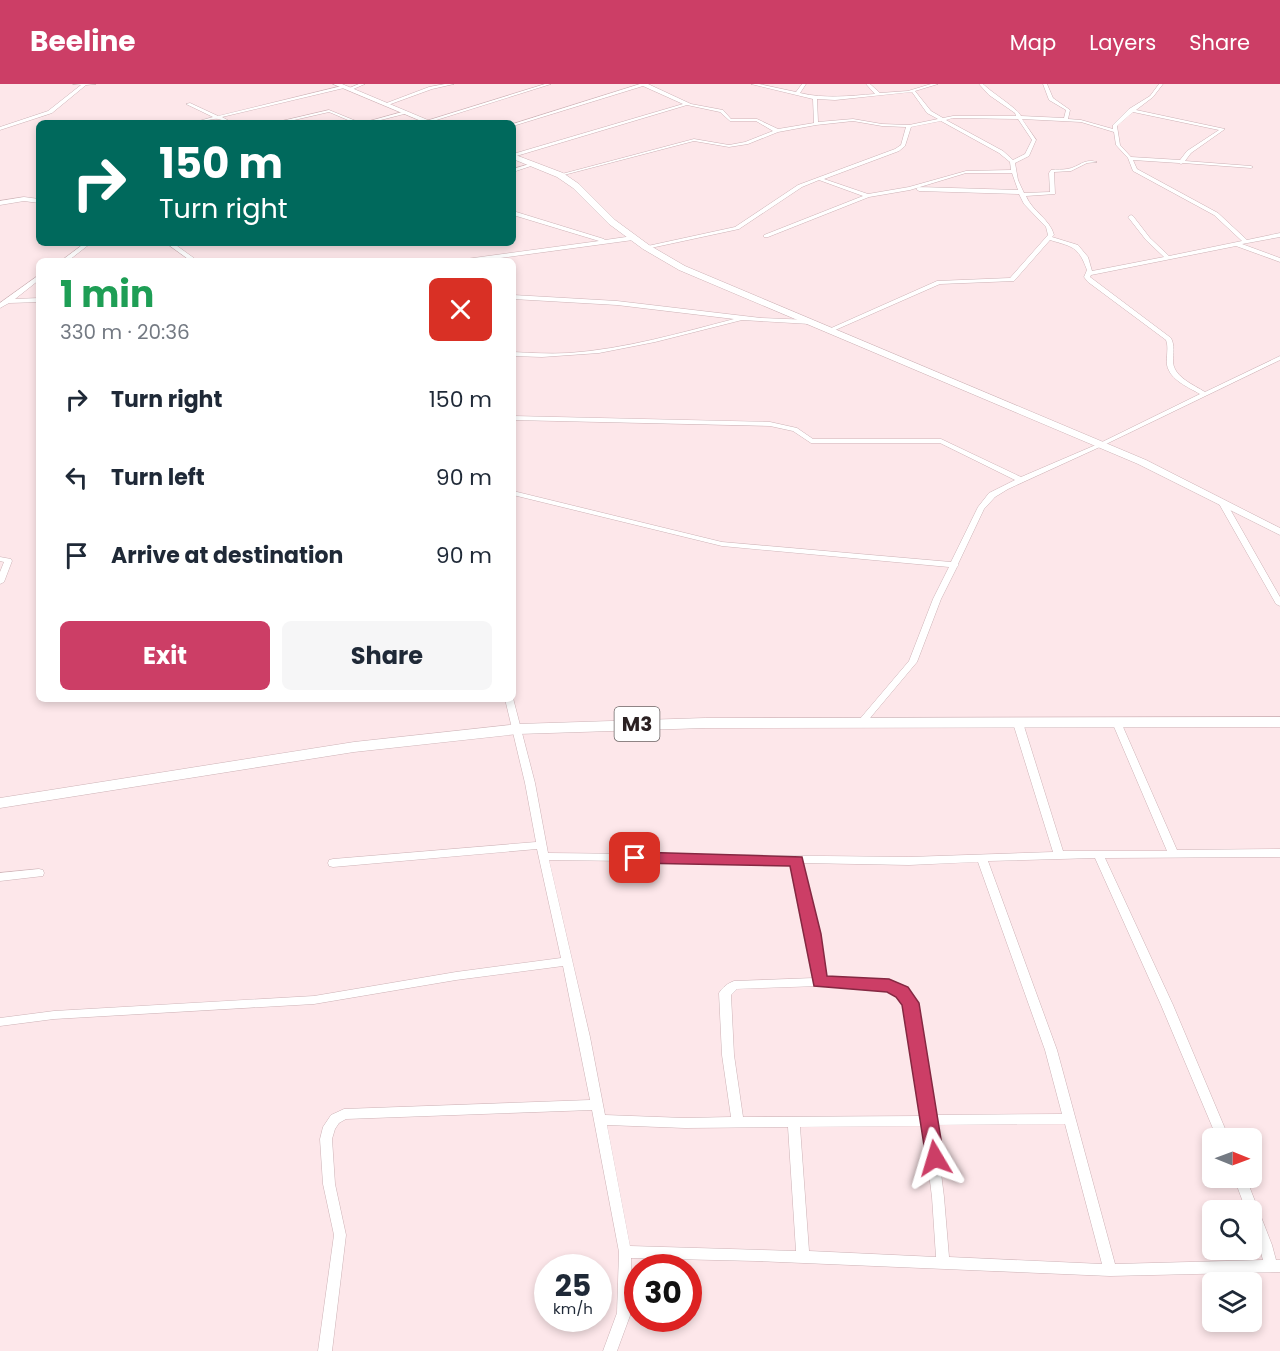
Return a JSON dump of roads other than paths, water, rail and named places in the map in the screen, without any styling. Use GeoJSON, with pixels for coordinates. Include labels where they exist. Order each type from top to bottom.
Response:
{"type":"FeatureCollection","features":[{"type":"Feature","properties":{"kind":"main road","name":"M3"},"geometry":{"type":"LineString","coordinates":[[0,803],[354,747],[518,729],[644,723],[1280,722]]}},
{"type":"Feature","properties":{"kind":"street"},"geometry":{"type":"LineString","coordinates":[[75,84],[94,84]]}},
{"type":"Feature","properties":{"kind":"street"},"geometry":{"type":"LineString","coordinates":[[206,120],[342,86],[363,84]]}},
{"type":"Feature","properties":{"kind":"street"},"geometry":{"type":"LineString","coordinates":[[386,104],[431,88],[453,84]]}},
{"type":"Feature","properties":{"kind":"street"},"geometry":{"type":"LineString","coordinates":[[436,120],[549,84]]}},
{"type":"Feature","properties":{"kind":"street"},"geometry":{"type":"LineString","coordinates":[[516,124],[644,84],[686,104],[721,111],[732,121],[757,120],[777,131]]}},
{"type":"Feature","properties":{"kind":"street"},"geometry":{"type":"LineString","coordinates":[[753,84],[814,98],[840,99],[913,91],[925,85],[936,84]]}},
{"type":"Feature","properties":{"kind":"street"},"geometry":{"type":"LineString","coordinates":[[797,94],[804,84]]}},
{"type":"Feature","properties":{"kind":"street"},"geometry":{"type":"LineString","coordinates":[[868,84],[879,94]]}},
{"type":"Feature","properties":{"kind":"street"},"geometry":{"type":"LineString","coordinates":[[981,84],[991,94],[1014,109],[1034,140],[1027,155],[1012,162]]}},
{"type":"Feature","properties":{"kind":"street"},"geometry":{"type":"LineString","coordinates":[[1045,84],[1052,99],[1068,110],[1066,119]]}},
{"type":"Feature","properties":{"kind":"street"},"geometry":{"type":"LineString","coordinates":[[1161,84],[1158,92],[1131,110],[1115,126],[1118,145],[1130,158],[1135,170],[1208,209],[1246,242]]}},
{"type":"Feature","properties":{"kind":"street"},"geometry":{"type":"LineString","coordinates":[[0,129],[50,112],[85,85]]}},
{"type":"Feature","properties":{"kind":"street"},"geometry":{"type":"LineString","coordinates":[[342,86],[425,120]]}},
{"type":"Feature","properties":{"kind":"street"},"geometry":{"type":"LineString","coordinates":[[831,330],[939,282],[1012,279],[1052,235],[1049,227],[1033,211],[1021,194],[1012,162],[1001,152],[929,112],[913,91]]}},
{"type":"Feature","properties":{"kind":"street"},"geometry":{"type":"LineString","coordinates":[[814,98],[816,124]]}},
{"type":"Feature","properties":{"kind":"street"},"geometry":{"type":"LineString","coordinates":[[188,104],[225,120]]}},
{"type":"Feature","properties":{"kind":"street"},"geometry":{"type":"LineString","coordinates":[[516,155],[686,104]]}},
{"type":"Feature","properties":{"kind":"street"},"geometry":{"type":"LineString","coordinates":[[1131,110],[1224,129],[1189,152],[1181,163]]}},
{"type":"Feature","properties":{"kind":"street"},"geometry":{"type":"LineString","coordinates":[[286,120],[329,111],[354,120]]}},
{"type":"Feature","properties":{"kind":"street"},"geometry":{"type":"LineString","coordinates":[[374,120],[406,112]]}},
{"type":"Feature","properties":{"kind":"street"},"geometry":{"type":"LineString","coordinates":[[560,175],[694,140],[729,146],[746,143],[777,131],[853,120],[882,125],[909,126],[940,119],[1019,117],[1066,119],[1116,131]]}},
{"type":"Feature","properties":{"kind":"street"},"geometry":{"type":"LineString","coordinates":[[646,247],[737,228],[788,192],[897,150],[903,146],[909,126]]}},
{"type":"Feature","properties":{"kind":"street"},"geometry":{"type":"LineString","coordinates":[[516,157],[560,175],[576,186],[608,219],[633,238],[700,276],[1100,445],[1280,532]]}},
{"type":"Feature","properties":{"kind":"street"},"geometry":{"type":"LineString","coordinates":[[1130,158],[1251,167]]}},
{"type":"Feature","properties":{"kind":"street"},"geometry":{"type":"LineString","coordinates":[[910,188],[1021,194],[1053,193],[1051,173],[1053,171],[1071,170],[1086,162],[1095,162]]}},
{"type":"Feature","properties":{"kind":"street"},"geometry":{"type":"LineString","coordinates":[[516,170],[535,164]]}},
{"type":"Feature","properties":{"kind":"street"},"geometry":{"type":"LineString","coordinates":[[766,236],[868,196],[910,188],[966,172],[1014,171]]}},
{"type":"Feature","properties":{"kind":"street"},"geometry":{"type":"LineString","coordinates":[[820,179],[868,196]]}},
{"type":"Feature","properties":{"kind":"street"},"geometry":{"type":"LineString","coordinates":[[0,203],[36,199]]}},
{"type":"Feature","properties":{"kind":"street"},"geometry":{"type":"LineString","coordinates":[[516,214],[607,242]]}},
{"type":"Feature","properties":{"kind":"street"},"geometry":{"type":"LineString","coordinates":[[1131,217],[1148,239],[1167,257]]}},
{"type":"Feature","properties":{"kind":"street"},"geometry":{"type":"LineString","coordinates":[[1088,274],[1280,235]]}},
{"type":"Feature","properties":{"kind":"street"},"geometry":{"type":"LineString","coordinates":[[488,258],[633,238]]}},
{"type":"Feature","properties":{"kind":"street"},"geometry":{"type":"LineString","coordinates":[[1049,238],[1080,249],[1090,270],[1087,277],[1090,281],[1169,339],[1172,346],[1170,364],[1174,374],[1204,394]]}},
{"type":"Feature","properties":{"kind":"street"},"geometry":{"type":"LineString","coordinates":[[1236,244],[1280,260]]}},
{"type":"Feature","properties":{"kind":"street"},"geometry":{"type":"LineString","coordinates":[[68,258],[84,246]]}},
{"type":"Feature","properties":{"kind":"street"},"geometry":{"type":"LineString","coordinates":[[177,246],[191,258]]}},
{"type":"Feature","properties":{"kind":"street"},"geometry":{"type":"LineString","coordinates":[[0,304],[8,301],[36,279]]}},
{"type":"Feature","properties":{"kind":"street"},"geometry":{"type":"LineString","coordinates":[[516,297],[638,305],[745,318],[810,322]]}},
{"type":"Feature","properties":{"kind":"street"},"geometry":{"type":"LineString","coordinates":[[8,301],[36,300]]}},
{"type":"Feature","properties":{"kind":"street"},"geometry":{"type":"LineString","coordinates":[[516,354],[560,356],[594,353],[745,318]]}},
{"type":"Feature","properties":{"kind":"street"},"geometry":{"type":"LineString","coordinates":[[862,722],[900,681],[913,662],[937,599],[981,509],[992,495],[1280,358]]}},
{"type":"Feature","properties":{"kind":"street"},"geometry":{"type":"LineString","coordinates":[[516,418],[770,423],[795,429],[811,441],[931,440],[947,443],[1020,480]]}},
{"type":"Feature","properties":{"kind":"street"},"geometry":{"type":"LineString","coordinates":[[516,494],[722,544],[955,565]]}},
{"type":"Feature","properties":{"kind":"street"},"geometry":{"type":"LineString","coordinates":[[1222,502],[1280,604]]}},
{"type":"Feature","properties":{"kind":"street"},"geometry":{"type":"LineString","coordinates":[[0,559],[8,561],[0,582]]}},
{"type":"Feature","properties":{"kind":"street"},"geometry":{"type":"LineString","coordinates":[[510,702],[518,729],[584,1037],[595,1105],[625,1252],[624,1313],[610,1351]]}},
{"type":"Feature","properties":{"kind":"street"},"geometry":{"type":"LineString","coordinates":[[1117,722],[1173,853]]}},
{"type":"Feature","properties":{"kind":"street"},"geometry":{"type":"LineString","coordinates":[[1017,723],[1059,855]]}},
{"type":"Feature","properties":{"kind":"street"},"geometry":{"type":"LineString","coordinates":[[333,863],[543,850],[797,861],[982,860],[1059,855],[1280,853]]}},
{"type":"Feature","properties":{"kind":"street"},"geometry":{"type":"LineString","coordinates":[[1100,856],[1220,1128]]}},
{"type":"Feature","properties":{"kind":"street"},"geometry":{"type":"LineString","coordinates":[[982,860],[1035,999],[1110,1270]]}},
{"type":"Feature","properties":{"kind":"street"},"geometry":{"type":"LineString","coordinates":[[797,861],[813,934],[819,982]]}},
{"type":"Feature","properties":{"kind":"street"},"geometry":{"type":"LineString","coordinates":[[0,877],[39,873]]}},
{"type":"Feature","properties":{"kind":"street"},"geometry":{"type":"LineString","coordinates":[[0,1022],[87,1013],[314,1000],[456,976],[567,961]]}},
{"type":"Feature","properties":{"kind":"street"},"geometry":{"type":"LineString","coordinates":[[738,1122],[728,1055],[724,993],[734,985],[819,982],[889,986],[902,992],[910,1003],[931,1120],[940,1197],[943,1263]]}},
{"type":"Feature","properties":{"kind":"street"},"geometry":{"type":"LineString","coordinates":[[325,1351],[340,1234],[329,1184],[326,1139],[329,1127],[335,1119],[344,1114],[595,1105]]}},
{"type":"Feature","properties":{"kind":"street"},"geometry":{"type":"LineString","coordinates":[[599,1120],[794,1122],[1070,1119]]}},
{"type":"Feature","properties":{"kind":"street"},"geometry":{"type":"LineString","coordinates":[[794,1122],[803,1257]]}},
{"type":"Feature","properties":{"kind":"street"},"geometry":{"type":"LineString","coordinates":[[625,1252],[1110,1270],[1275,1266],[1244,1188]]}}]}
